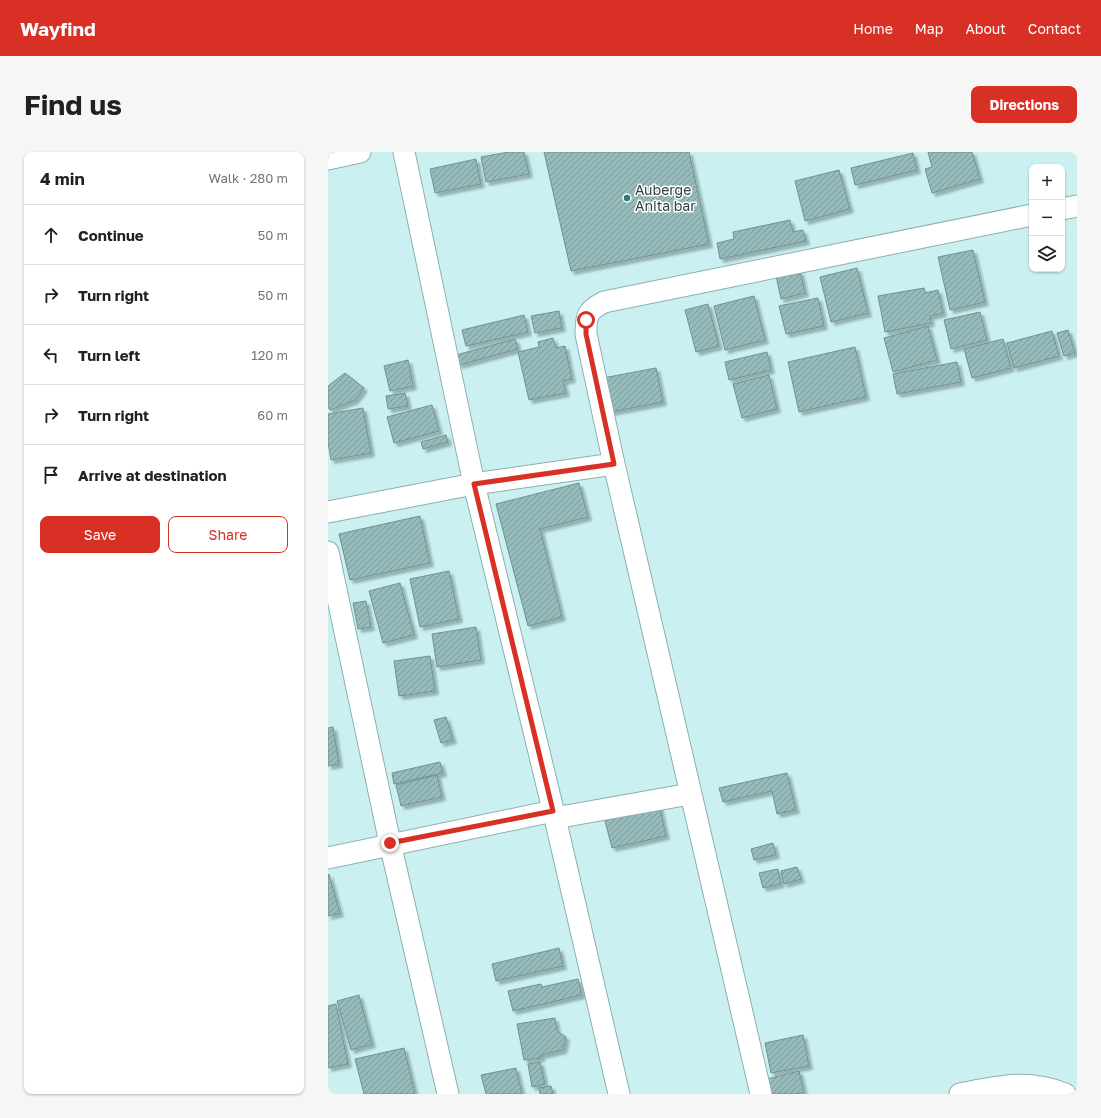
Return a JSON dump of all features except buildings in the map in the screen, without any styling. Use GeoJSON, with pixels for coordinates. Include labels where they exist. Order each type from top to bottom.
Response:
{"type":"FeatureCollection","features":[{"type":"Feature","properties":{"kind":"street"},"geometry":{"type":"LineString","coordinates":[[328,159],[360,152]]}},
{"type":"Feature","properties":{"kind":"street"},"geometry":{"type":"LineString","coordinates":[[404,152],[474,484],[554,814],[618,1094]]}},
{"type":"Feature","properties":{"kind":"street"},"geometry":{"type":"LineString","coordinates":[[1065,208],[1077,206]]}},
{"type":"Feature","properties":{"kind":"street"},"geometry":{"type":"LineString","coordinates":[[761,1094],[614,464],[586,334],[586,320],[591,309],[604,302],[1029,216]]}},
{"type":"Feature","properties":{"kind":"street"},"geometry":{"type":"LineString","coordinates":[[328,512],[474,484],[614,464]]}},
{"type":"Feature","properties":{"kind":"street"},"geometry":{"type":"LineString","coordinates":[[328,552],[390,843],[448,1094]]}},
{"type":"Feature","properties":{"kind":"street"},"geometry":{"type":"LineString","coordinates":[[328,858],[390,843],[554,814],[690,794]]}},
{"type":"Feature","properties":{"kind":"street"},"geometry":{"type":"LineString","coordinates":[[960,1094],[1004,1084],[1031,1090],[1066,1094]]}},
{"type":"Feature","properties":{"kind":"place","name":"Auberge Anita bar"},"geometry":{"type":"Point","coordinates":[627,198]}},
{"type":"Feature","properties":{"kind":"route"},"geometry":{"type":"LineString","coordinates":[[390,843],[553,811],[474,484],[614,464],[586,334],[586,320]]}}]}
